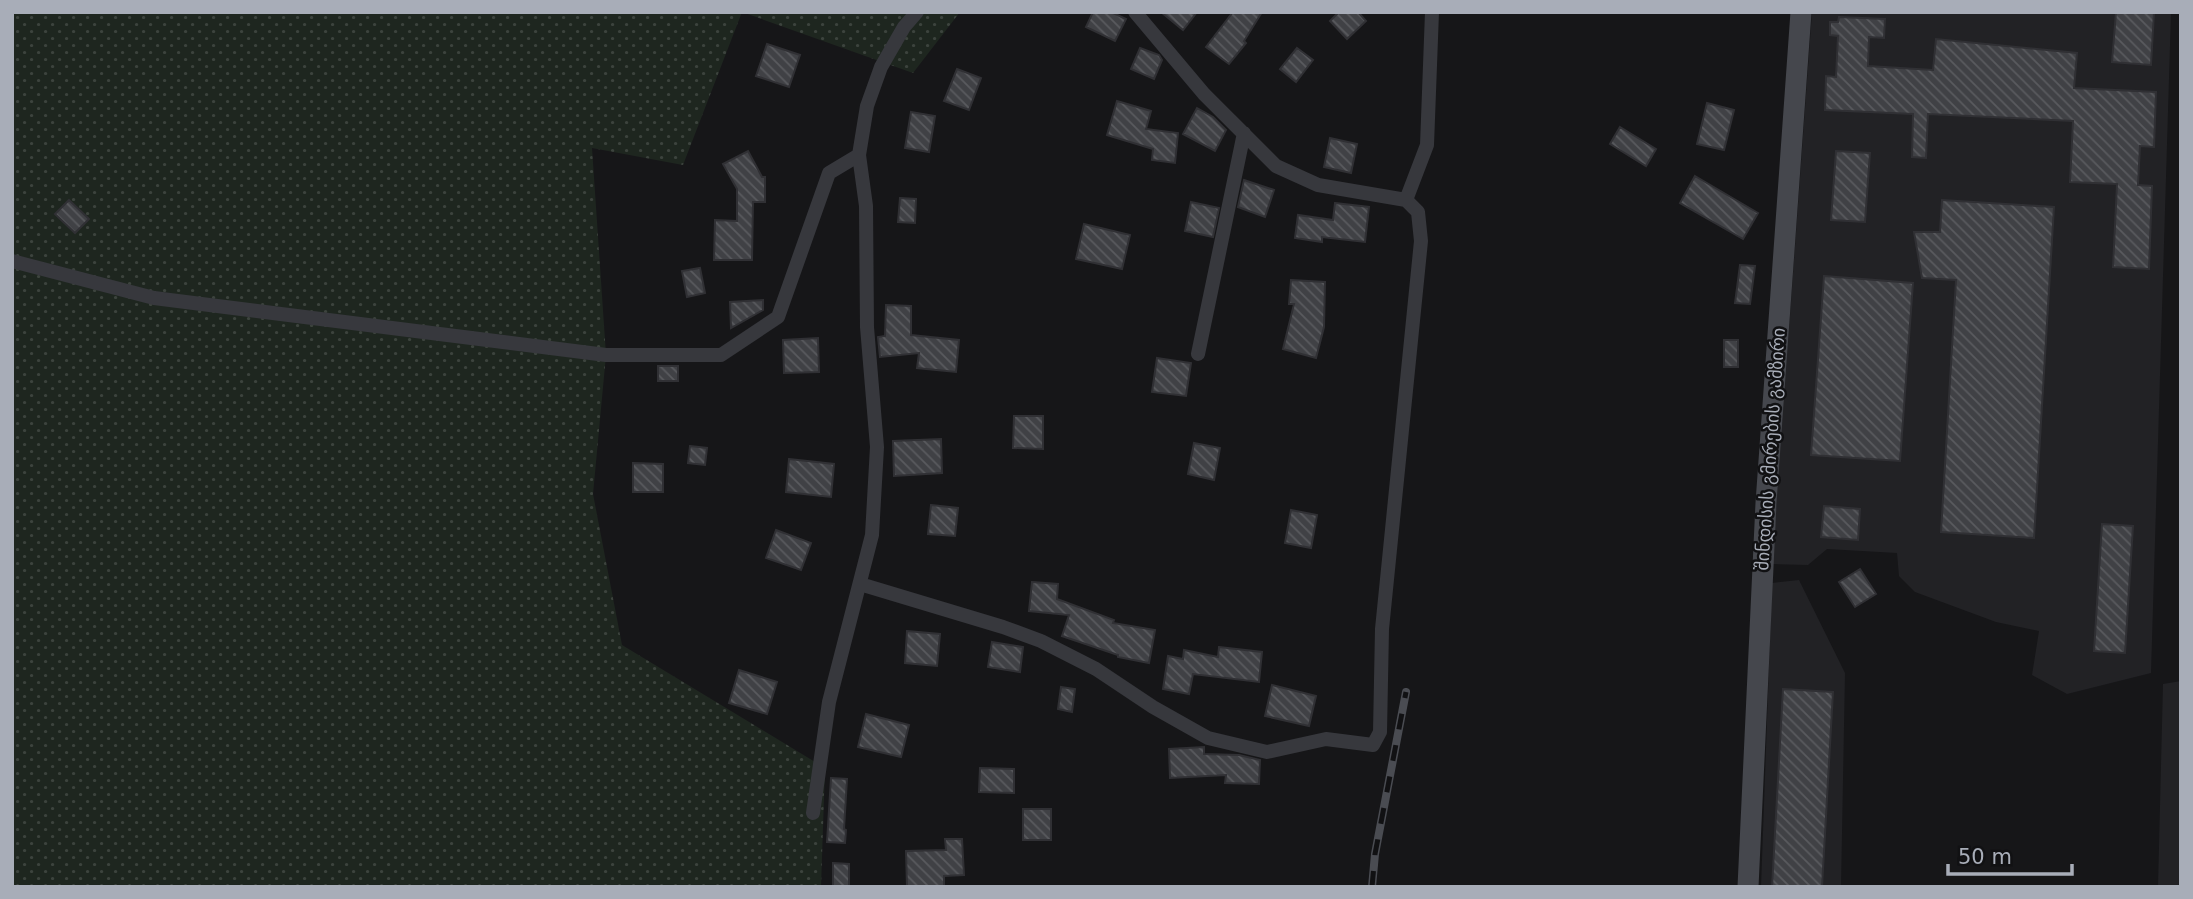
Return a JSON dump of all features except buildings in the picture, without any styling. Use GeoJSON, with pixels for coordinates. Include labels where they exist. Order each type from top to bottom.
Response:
{"type":"FeatureCollection","features":[{"type":"Feature","properties":{"kind":"main road","name":"შინდისის გმირების გამზირი"},"geometry":{"type":"LineString","coordinates":[[1748,887],[1766,503],[1801,12]]}},
{"type":"Feature","properties":{"kind":"street"},"geometry":{"type":"LineString","coordinates":[[813,813],[829,702],[872,535],[877,447],[867,327],[866,206],[859,155],[867,106],[881,67],[904,27],[917,12]]}},
{"type":"Feature","properties":{"kind":"street"},"geometry":{"type":"LineString","coordinates":[[860,584],[1041,641],[1096,669],[1153,707],[1208,738],[1267,752],[1326,739],[1373,745],[1380,732],[1381,629],[1421,241],[1418,212],[1406,200],[1318,185],[1276,166],[1204,94],[1135,12]]}},
{"type":"Feature","properties":{"kind":"street"},"geometry":{"type":"LineString","coordinates":[[1406,200],[1427,145],[1432,12]]}},
{"type":"Feature","properties":{"kind":"street"},"geometry":{"type":"LineString","coordinates":[[1198,354],[1244,133]]}},
{"type":"Feature","properties":{"kind":"street"},"geometry":{"type":"LineString","coordinates":[[12,261],[154,298],[607,355],[721,355],[778,317],[829,173],[859,155]]}},
{"type":"Feature","properties":{"kind":"shaded area"},"geometry":{"type":"Polygon","coordinates":[[[12,12],[742,12],[683,165],[592,148],[606,355],[593,494],[622,645],[825,768],[821,887],[12,887],[12,12]]]}},
{"type":"Feature","properties":{"kind":"shaded area"},"geometry":{"type":"Polygon","coordinates":[[[742,12],[960,12],[913,73],[742,12]]]}},
{"type":"Feature","properties":{"kind":"shaded area"},"geometry":{"type":"Polygon","coordinates":[[[1812,12],[2171,12],[2151,673],[2067,694],[2032,675],[2039,631],[1996,622],[1915,592],[1899,576],[1897,553],[1827,549],[1808,565],[1772,564],[1812,12]]]}},
{"type":"Feature","properties":{"kind":"shaded area"},"geometry":{"type":"Polygon","coordinates":[[[1799,580],[1845,673],[1841,887],[1761,887],[1772,583],[1799,580]]]}},
{"type":"Feature","properties":{"kind":"shaded area"},"geometry":{"type":"Polygon","coordinates":[[[2181,681],[2181,887],[2158,887],[2163,684],[2181,681]]]}},
{"type":"Feature","properties":{"kind":"railway"},"geometry":{"type":"LineString","coordinates":[[1372,887],[1375,854],[1406,692]]}}]}
